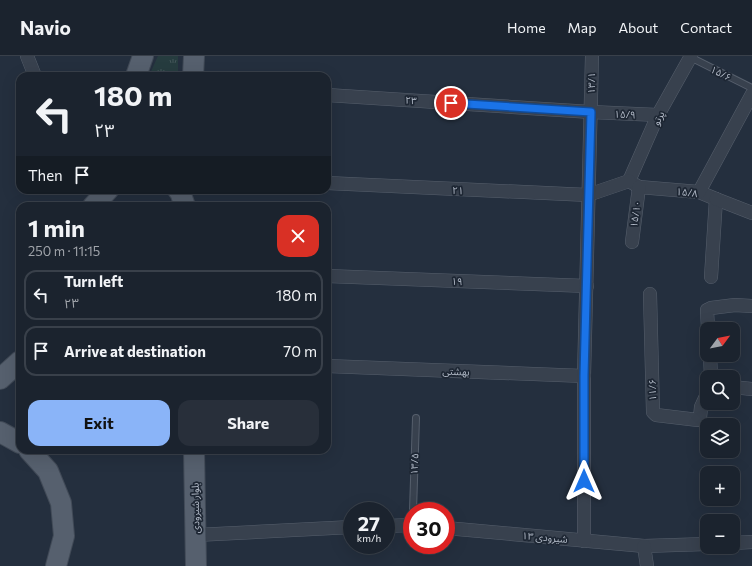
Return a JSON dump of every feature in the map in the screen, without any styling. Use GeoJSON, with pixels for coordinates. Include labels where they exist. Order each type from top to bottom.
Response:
{"type":"FeatureCollection","features":[{"type":"Feature","properties":{"kind":"main road"},"geometry":{"type":"LineString","coordinates":[[137,72],[143,56]]}},
{"type":"Feature","properties":{"kind":"main road"},"geometry":{"type":"LineString","coordinates":[[193,72],[194,56]]}},
{"type":"Feature","properties":{"kind":"main road"},"geometry":{"type":"LineString","coordinates":[[96,202],[104,194]]}},
{"type":"Feature","properties":{"kind":"main road"},"geometry":{"type":"LineString","coordinates":[[0,379],[16,365]]}},
{"type":"Feature","properties":{"kind":"main road"},"geometry":{"type":"LineString","coordinates":[[0,432],[16,441]]}},
{"type":"Feature","properties":{"kind":"main road"},"geometry":{"type":"LineString","coordinates":[[32,454],[48,472],[61,503],[64,536],[56,566]]}},
{"type":"Feature","properties":{"kind":"main road","name":"بلوار شیرودی"},"geometry":{"type":"LineString","coordinates":[[194,454],[196,566]]}},
{"type":"Feature","properties":{"kind":"street"},"geometry":{"type":"LineString","coordinates":[[27,56],[33,72]]}},
{"type":"Feature","properties":{"kind":"street","name":"۱۳/۱"},"geometry":{"type":"LineString","coordinates":[[584,541],[584,376],[592,56]]}},
{"type":"Feature","properties":{"kind":"street","name":"پرتو"},"geometry":{"type":"LineString","coordinates":[[634,184],[658,115],[691,57]]}},
{"type":"Feature","properties":{"kind":"street","name":"۲۳"},"geometry":{"type":"LineString","coordinates":[[331,94],[591,112]]}},
{"type":"Feature","properties":{"kind":"street"},"geometry":{"type":"LineString","coordinates":[[699,192],[752,94]]}},
{"type":"Feature","properties":{"kind":"street","name":"۱۵/۹"},"geometry":{"type":"LineString","coordinates":[[591,112],[658,115]]}},
{"type":"Feature","properties":{"kind":"street","name":"۲۱"},"geometry":{"type":"LineString","coordinates":[[331,183],[588,195]]}},
{"type":"Feature","properties":{"kind":"street"},"geometry":{"type":"LineString","coordinates":[[588,195],[634,184]]}},
{"type":"Feature","properties":{"kind":"street","name":"۱۵/۸"},"geometry":{"type":"LineString","coordinates":[[634,184],[699,192],[752,213]]}},
{"type":"Feature","properties":{"kind":"street","name":"۱۵/۱۰"},"geometry":{"type":"LineString","coordinates":[[632,242],[634,184]]}},
{"type":"Feature","properties":{"kind":"street"},"geometry":{"type":"LineString","coordinates":[[711,277],[716,199]]}},
{"type":"Feature","properties":{"kind":"street","name":"۱۹"},"geometry":{"type":"LineString","coordinates":[[331,276],[587,286]]}},
{"type":"Feature","properties":{"kind":"street","name":"۱۱/۶"},"geometry":{"type":"LineString","coordinates":[[650,294],[653,412],[656,415],[698,420],[700,418],[701,410]]}},
{"type":"Feature","properties":{"kind":"street"},"geometry":{"type":"LineString","coordinates":[[708,322],[708,310],[711,308],[735,305],[752,306]]}},
{"type":"Feature","properties":{"kind":"street","name":"بهشتی"},"geometry":{"type":"LineString","coordinates":[[331,366],[584,376]]}},
{"type":"Feature","properties":{"kind":"street"},"geometry":{"type":"LineString","coordinates":[[740,388],[752,389]]}},
{"type":"Feature","properties":{"kind":"street"},"geometry":{"type":"LineString","coordinates":[[196,535],[343,527]]}},
{"type":"Feature","properties":{"kind":"street","name":"شیرودی ۱۳"},"geometry":{"type":"LineString","coordinates":[[455,529],[644,546],[700,544]]}},
{"type":"Feature","properties":{"kind":"street"},"geometry":{"type":"LineString","coordinates":[[740,543],[752,542]]}},
{"type":"Feature","properties":{"kind":"street"},"geometry":{"type":"LineString","coordinates":[[644,546],[647,566]]}},
{"type":"Feature","properties":{"kind":"lane","name":"۱۵/۶"},"geometry":{"type":"LineString","coordinates":[[691,57],[752,88]]}},
{"type":"Feature","properties":{"kind":"lane","name":"۱۳/۵"},"geometry":{"type":"LineString","coordinates":[[413,502],[416,418]]}},
{"type":"Feature","properties":{"kind":"green space"},"geometry":{"type":"Polygon","coordinates":[[[158,56],[178,56],[178,72],[151,72],[158,56]]]}},
{"type":"Feature","properties":{"kind":"route"},"geometry":{"type":"LineString","coordinates":[[451,103],[591,112],[584,376],[584,481]]}}]}
